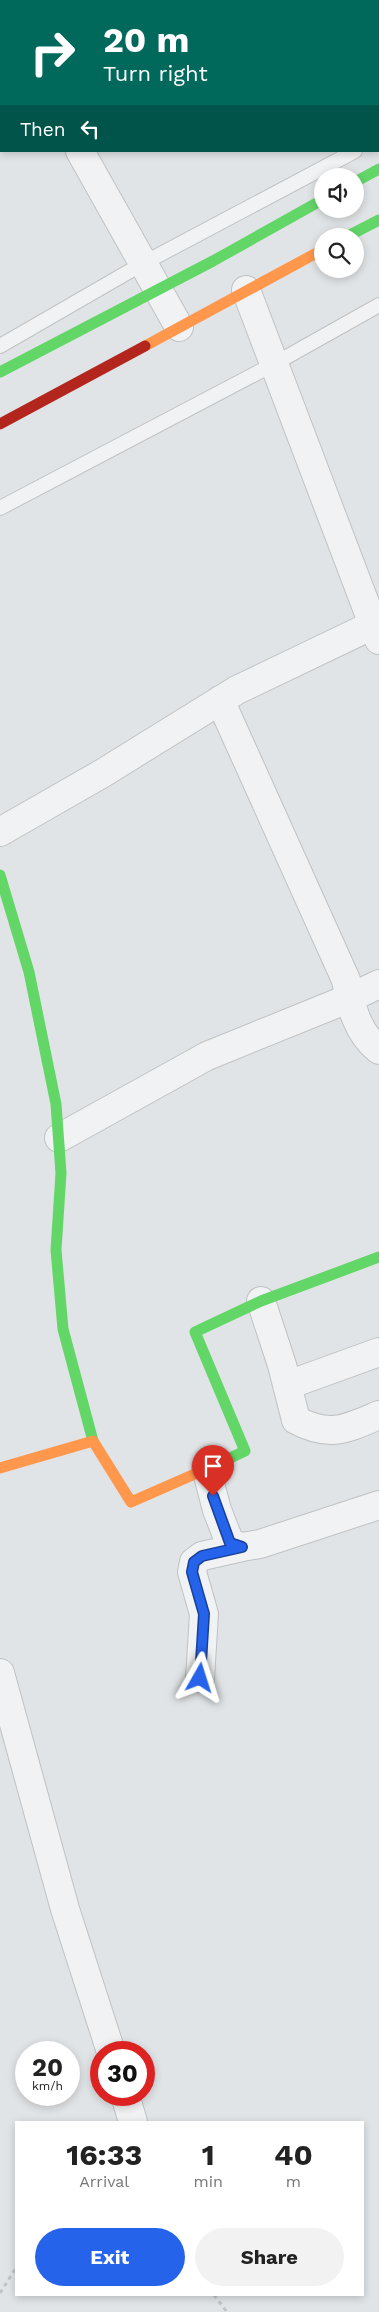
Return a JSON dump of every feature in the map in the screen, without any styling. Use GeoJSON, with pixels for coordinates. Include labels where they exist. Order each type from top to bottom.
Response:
{"type":"FeatureCollection","features":[{"type":"Feature","properties":{"kind":"street"},"geometry":{"type":"LineString","coordinates":[[81,152],[179,327]]}},
{"type":"Feature","properties":{"kind":"street"},"geometry":{"type":"LineString","coordinates":[[364,177],[379,169]]}},
{"type":"Feature","properties":{"kind":"street"},"geometry":{"type":"LineString","coordinates":[[0,372],[157,290],[314,204]]}},
{"type":"Feature","properties":{"kind":"street"},"geometry":{"type":"LineString","coordinates":[[364,228],[379,220]]}},
{"type":"Feature","properties":{"kind":"street"},"geometry":{"type":"LineString","coordinates":[[0,424],[314,254]]}},
{"type":"Feature","properties":{"kind":"street"},"geometry":{"type":"LineString","coordinates":[[0,832],[103,773],[237,690],[377,629],[246,290]]}},
{"type":"Feature","properties":{"kind":"street"},"geometry":{"type":"LineString","coordinates":[[220,700],[346,980],[352,1010],[370,1043],[379,1050]]}},
{"type":"Feature","properties":{"kind":"street"},"geometry":{"type":"LineString","coordinates":[[0,874],[29,972],[56,1104],[61,1173],[56,1250],[63,1329],[93,1441],[130,1502],[245,1451],[195,1332],[262,1301],[379,1257]]}},
{"type":"Feature","properties":{"kind":"street"},"geometry":{"type":"LineString","coordinates":[[59,1138],[207,1056],[350,998],[379,984]]}},
{"type":"Feature","properties":{"kind":"street"},"geometry":{"type":"LineString","coordinates":[[262,1301],[288,1385],[296,1420],[313,1429],[343,1430],[379,1416]]}},
{"type":"Feature","properties":{"kind":"street"},"geometry":{"type":"LineString","coordinates":[[288,1385],[379,1352]]}},
{"type":"Feature","properties":{"kind":"street"},"geometry":{"type":"LineString","coordinates":[[0,1468],[93,1441]]}},
{"type":"Feature","properties":{"kind":"street"},"geometry":{"type":"LineString","coordinates":[[206,1468],[217,1510],[230,1543],[242,1547]]}},
{"type":"Feature","properties":{"kind":"street"},"geometry":{"type":"LineString","coordinates":[[200,1678],[204,1614],[192,1572],[194,1562],[202,1556],[260,1544],[379,1505]]}},
{"type":"Feature","properties":{"kind":"street"},"geometry":{"type":"LineString","coordinates":[[0,1672],[65,1909],[108,2041]]}},
{"type":"Feature","properties":{"kind":"street"},"geometry":{"type":"LineString","coordinates":[[128,2106],[133,2121]]}},
{"type":"Feature","properties":{"kind":"lane"},"geometry":{"type":"LineString","coordinates":[[0,346],[142,264],[353,152]]}},
{"type":"Feature","properties":{"kind":"lane"},"geometry":{"type":"LineString","coordinates":[[0,508],[274,364],[379,305]]}},
{"type":"Feature","properties":{"kind":"path"},"geometry":{"type":"LineString","coordinates":[[0,2293],[15,2270]]}},
{"type":"Feature","properties":{"kind":"path"},"geometry":{"type":"LineString","coordinates":[[215,2296],[227,2312]]}},
{"type":"Feature","properties":{"kind":"traffic: fast"},"geometry":{"type":"LineString","coordinates":[[364,177],[379,169]]}},
{"type":"Feature","properties":{"kind":"traffic: fast"},"geometry":{"type":"LineString","coordinates":[[0,372],[213,261],[314,204]]}},
{"type":"Feature","properties":{"kind":"traffic: fast"},"geometry":{"type":"LineString","coordinates":[[364,228],[379,220]]}},
{"type":"Feature","properties":{"kind":"traffic: fast"},"geometry":{"type":"LineString","coordinates":[[0,875],[29,972],[56,1104],[61,1173],[56,1250],[63,1329],[93,1441]]}},
{"type":"Feature","properties":{"kind":"traffic: fast"},"geometry":{"type":"LineString","coordinates":[[213,1466],[245,1451],[195,1332],[261,1301],[379,1257]]}},
{"type":"Feature","properties":{"kind":"traffic: slow"},"geometry":{"type":"LineString","coordinates":[[145,346],[314,254]]}},
{"type":"Feature","properties":{"kind":"traffic: slow"},"geometry":{"type":"LineString","coordinates":[[0,1468],[93,1441],[131,1502],[213,1466]]}},
{"type":"Feature","properties":{"kind":"traffic: jam"},"geometry":{"type":"LineString","coordinates":[[0,424],[145,346]]}},
{"type":"Feature","properties":{"kind":"route"},"geometry":{"type":"LineString","coordinates":[[200,1678],[204,1614],[192,1572],[194,1562],[202,1556],[242,1547],[230,1543],[213,1496]]}}]}
